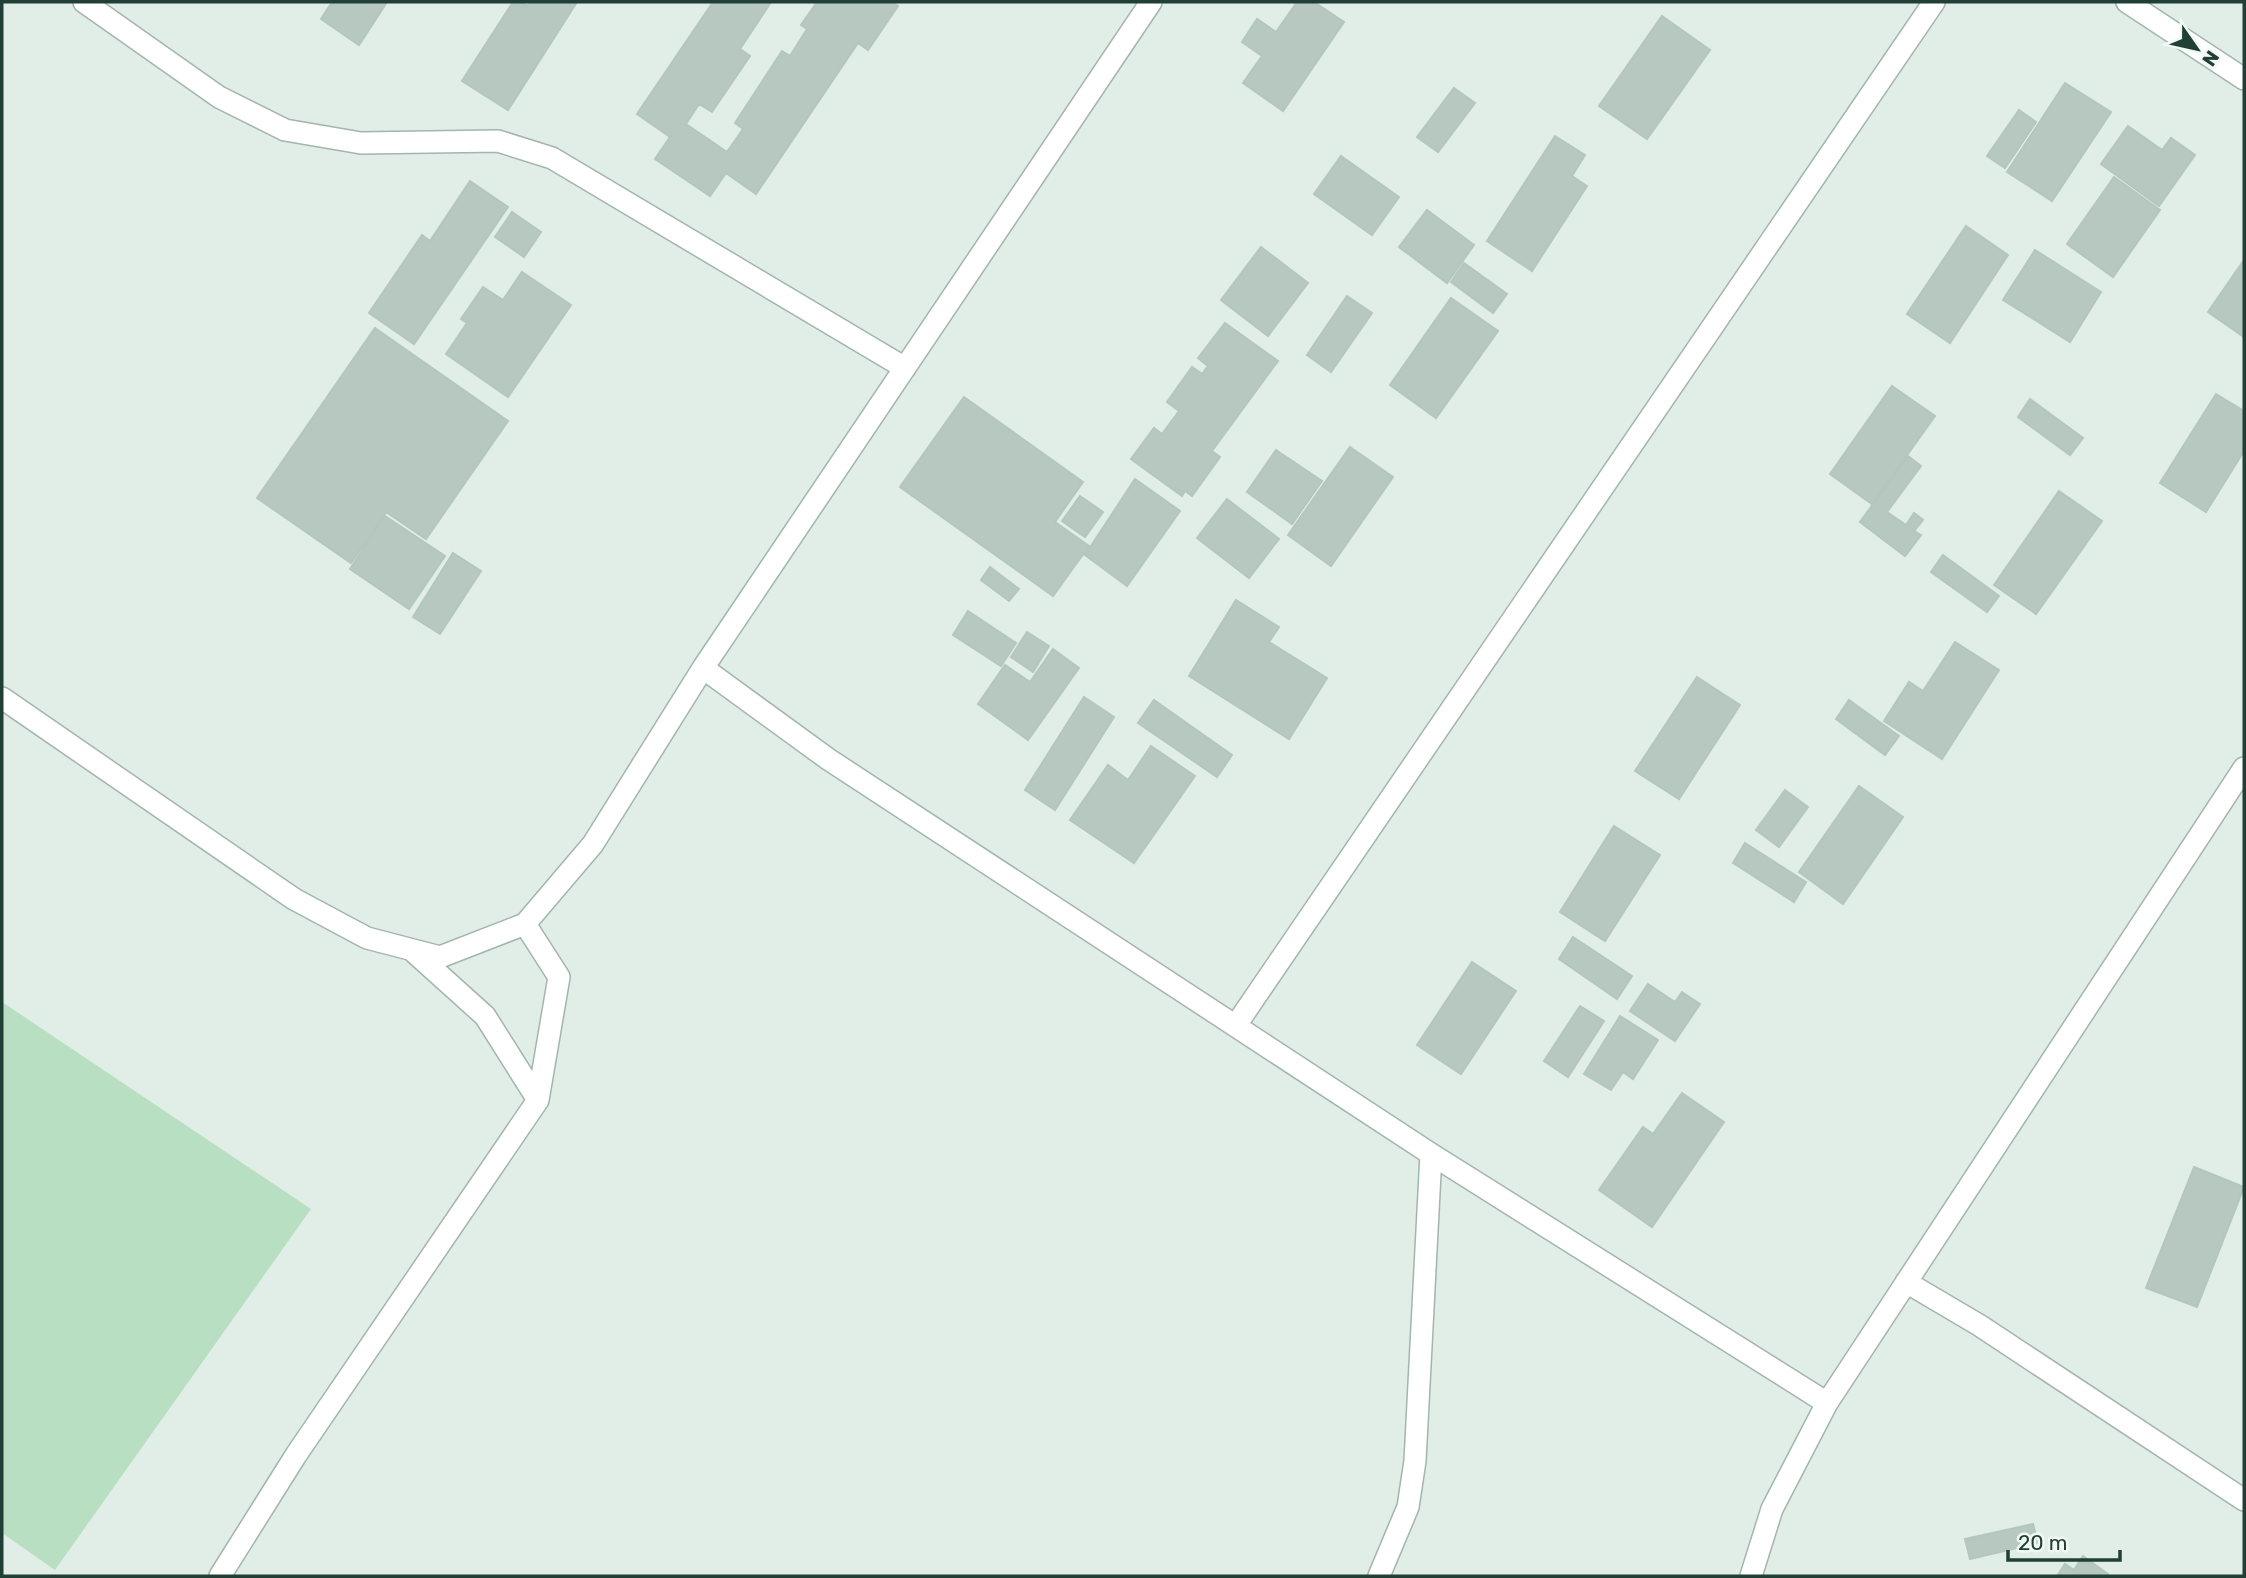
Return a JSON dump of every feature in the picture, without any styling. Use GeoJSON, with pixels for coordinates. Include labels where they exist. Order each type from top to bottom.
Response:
{"type":"FeatureCollection","features":[{"type":"Feature","properties":{"kind":"street"},"geometry":{"type":"LineString","coordinates":[[84,2],[219,97],[285,130],[361,143],[498,141],[552,158],[905,368]]}},
{"type":"Feature","properties":{"kind":"street"},"geometry":{"type":"LineString","coordinates":[[2,698],[294,899],[367,938],[440,957],[525,924],[593,844],[703,668],[1151,2]]}},
{"type":"Feature","properties":{"kind":"street"},"geometry":{"type":"LineString","coordinates":[[1236,1025],[1934,2]]}},
{"type":"Feature","properties":{"kind":"street"},"geometry":{"type":"LineString","coordinates":[[2127,2],[2244,79]]}},
{"type":"Feature","properties":{"kind":"street"},"geometry":{"type":"LineString","coordinates":[[703,668],[828,759],[1432,1154],[1826,1403]]}},
{"type":"Feature","properties":{"kind":"street"},"geometry":{"type":"LineString","coordinates":[[1751,1576],[1772,1509],[1826,1403],[2244,768]]}},
{"type":"Feature","properties":{"kind":"street"},"geometry":{"type":"LineString","coordinates":[[220,1576],[296,1455],[538,1100],[559,977],[525,924]]}},
{"type":"Feature","properties":{"kind":"street"},"geometry":{"type":"LineString","coordinates":[[411,950],[485,1016],[538,1100]]}},
{"type":"Feature","properties":{"kind":"street"},"geometry":{"type":"LineString","coordinates":[[1379,1576],[1408,1507],[1415,1461],[1432,1154]]}},
{"type":"Feature","properties":{"kind":"street"},"geometry":{"type":"LineString","coordinates":[[1906,1282],[1979,1325],[2244,1500]]}},
{"type":"Feature","properties":{"kind":"green space"},"geometry":{"type":"Polygon","coordinates":[[[2,1002],[311,1209],[55,1570],[2,1533],[2,1002]]]}},
{"type":"Feature","properties":{"kind":"building"},"geometry":{"type":"Polygon","coordinates":[[[332,2],[387,2],[359,45],[321,19],[332,2]]]}},
{"type":"Feature","properties":{"kind":"building"},"geometry":{"type":"Polygon","coordinates":[[[513,2],[528,5],[531,2],[577,2],[508,110],[462,81],[513,2]]]}},
{"type":"Feature","properties":{"kind":"building"},"geometry":{"type":"Polygon","coordinates":[[[713,2],[771,2],[740,49],[750,56],[712,112],[699,104],[686,124],[727,152],[743,129],[735,123],[782,51],[790,56],[807,29],[801,25],[817,2],[892,2],[898,6],[868,50],[858,43],[756,194],[726,173],[710,196],[655,159],[670,137],[637,114],[713,2]]]}},
{"type":"Feature","properties":{"kind":"building"},"geometry":{"type":"Polygon","coordinates":[[[1297,2],[1314,2],[1344,22],[1283,111],[1243,83],[1262,56],[1242,42],[1257,19],[1276,32],[1297,2]]]}},
{"type":"Feature","properties":{"kind":"building"},"geometry":{"type":"Polygon","coordinates":[[[1662,16],[1710,50],[1647,139],[1599,106],[1662,16]]]}},
{"type":"Feature","properties":{"kind":"building"},"geometry":{"type":"Polygon","coordinates":[[[2065,83],[2111,112],[2052,201],[2007,172],[2065,83]]]}},
{"type":"Feature","properties":{"kind":"building"},"geometry":{"type":"Polygon","coordinates":[[[1454,88],[1475,103],[1438,152],[1417,137],[1454,88]]]}},
{"type":"Feature","properties":{"kind":"building"},"geometry":{"type":"Polygon","coordinates":[[[2019,110],[2036,122],[2005,168],[1987,156],[2019,110]]]}},
{"type":"Feature","properties":{"kind":"building"},"geometry":{"type":"Polygon","coordinates":[[[2128,126],[2162,150],[2171,138],[2195,155],[2159,206],[2101,164],[2128,126]]]}},
{"type":"Feature","properties":{"kind":"building"},"geometry":{"type":"Polygon","coordinates":[[[1555,136],[1585,155],[1572,176],[1587,186],[1532,271],[1487,241],[1555,136]]]}},
{"type":"Feature","properties":{"kind":"building"},"geometry":{"type":"Polygon","coordinates":[[[1341,156],[1399,197],[1372,235],[1314,194],[1341,156]]]}},
{"type":"Feature","properties":{"kind":"building"},"geometry":{"type":"Polygon","coordinates":[[[2114,177],[2160,210],[2113,277],[2067,244],[2114,177]]]}},
{"type":"Feature","properties":{"kind":"building"},"geometry":{"type":"Polygon","coordinates":[[[470,181],[508,207],[414,344],[369,313],[422,235],[430,241],[470,181]]]}},
{"type":"Feature","properties":{"kind":"building"},"geometry":{"type":"Polygon","coordinates":[[[1427,210],[1474,245],[1447,283],[1399,247],[1427,210]]]}},
{"type":"Feature","properties":{"kind":"building"},"geometry":{"type":"Polygon","coordinates":[[[512,212],[541,232],[524,257],[495,237],[512,212]]]}},
{"type":"Feature","properties":{"kind":"building"},"geometry":{"type":"Polygon","coordinates":[[[1966,226],[2008,255],[1950,343],[1907,314],[1966,226]]]}},
{"type":"Feature","properties":{"kind":"building"},"geometry":{"type":"Polygon","coordinates":[[[1261,247],[1308,283],[1268,336],[1221,300],[1261,247]]]}},
{"type":"Feature","properties":{"kind":"building"},"geometry":{"type":"Polygon","coordinates":[[[2035,250],[2101,292],[2070,342],[2003,300],[2035,250]]]}},
{"type":"Feature","properties":{"kind":"building"},"geometry":{"type":"Polygon","coordinates":[[[2244,260],[2244,337],[2208,312],[2244,260]]]}},
{"type":"Feature","properties":{"kind":"building"},"geometry":{"type":"Polygon","coordinates":[[[1464,263],[1507,294],[1493,313],[1451,282],[1464,263]]]}},
{"type":"Feature","properties":{"kind":"building"},"geometry":{"type":"Polygon","coordinates":[[[522,272],[571,305],[508,397],[446,354],[467,323],[461,319],[483,287],[503,300],[522,272]]]}},
{"type":"Feature","properties":{"kind":"building"},"geometry":{"type":"Polygon","coordinates":[[[1347,296],[1372,313],[1331,372],[1307,355],[1347,296]]]}},
{"type":"Feature","properties":{"kind":"building"},"geometry":{"type":"Polygon","coordinates":[[[1451,298],[1498,331],[1436,418],[1390,385],[1451,298]]]}},
{"type":"Feature","properties":{"kind":"building"},"geometry":{"type":"Polygon","coordinates":[[[1225,323],[1278,361],[1212,451],[1220,457],[1192,496],[1185,491],[1182,496],[1131,459],[1154,428],[1162,434],[1179,411],[1167,402],[1192,367],[1202,374],[1208,366],[1198,358],[1225,323]]]}},
{"type":"Feature","properties":{"kind":"building"},"geometry":{"type":"Polygon","coordinates":[[[375,328],[508,421],[426,539],[386,512],[351,563],[257,498],[375,328]]]}},
{"type":"Feature","properties":{"kind":"building"},"geometry":{"type":"Polygon","coordinates":[[[1892,386],[1935,416],[1872,504],[1830,474],[1892,386]]]}},
{"type":"Feature","properties":{"kind":"building"},"geometry":{"type":"Polygon","coordinates":[[[2216,394],[2244,411],[2244,451],[2206,512],[2160,483],[2216,394]]]}},
{"type":"Feature","properties":{"kind":"building"},"geometry":{"type":"Polygon","coordinates":[[[964,397],[1083,482],[1055,522],[1089,546],[1053,596],[900,487],[964,397]]]}},
{"type":"Feature","properties":{"kind":"building"},"geometry":{"type":"Polygon","coordinates":[[[2030,399],[2083,438],[2070,455],[2018,417],[2030,399]]]}},
{"type":"Feature","properties":{"kind":"building"},"geometry":{"type":"Polygon","coordinates":[[[1350,447],[1393,477],[1331,566],[1288,535],[1350,447]]]}},
{"type":"Feature","properties":{"kind":"building"},"geometry":{"type":"Polygon","coordinates":[[[1276,450],[1322,481],[1292,524],[1247,492],[1276,450]]]}},
{"type":"Feature","properties":{"kind":"building"},"geometry":{"type":"Polygon","coordinates":[[[1908,456],[1921,466],[1887,512],[1906,525],[1914,513],[1923,520],[1914,531],[1921,535],[1905,556],[1860,522],[1908,456]]]}},
{"type":"Feature","properties":{"kind":"building"},"geometry":{"type":"Polygon","coordinates":[[[1135,479],[1180,511],[1127,586],[1085,555],[1135,479]]]}},
{"type":"Feature","properties":{"kind":"building"},"geometry":{"type":"Polygon","coordinates":[[[2059,491],[2102,521],[2036,614],[1994,585],[2059,491]]]}},
{"type":"Feature","properties":{"kind":"building"},"geometry":{"type":"Polygon","coordinates":[[[1080,496],[1103,512],[1085,537],[1062,521],[1080,496]]]}},
{"type":"Feature","properties":{"kind":"building"},"geometry":{"type":"Polygon","coordinates":[[[1227,499],[1279,539],[1249,578],[1197,538],[1227,499]]]}},
{"type":"Feature","properties":{"kind":"building"},"geometry":{"type":"Polygon","coordinates":[[[385,516],[445,556],[409,609],[350,569],[385,516]]]}},
{"type":"Feature","properties":{"kind":"building"},"geometry":{"type":"Polygon","coordinates":[[[453,553],[481,571],[440,634],[413,617],[453,553]]]}},
{"type":"Feature","properties":{"kind":"building"},"geometry":{"type":"Polygon","coordinates":[[[1943,555],[1999,596],[1987,612],[1931,572],[1943,555]]]}},
{"type":"Feature","properties":{"kind":"building"},"geometry":{"type":"Polygon","coordinates":[[[990,567],[1019,589],[1009,601],[981,580],[990,567]]]}},
{"type":"Feature","properties":{"kind":"building"},"geometry":{"type":"Polygon","coordinates":[[[1236,600],[1279,627],[1269,642],[1327,678],[1289,739],[1189,676],[1236,600]]]}},
{"type":"Feature","properties":{"kind":"building"},"geometry":{"type":"Polygon","coordinates":[[[968,611],[1016,643],[1001,666],[953,635],[968,611]]]}},
{"type":"Feature","properties":{"kind":"building"},"geometry":{"type":"Polygon","coordinates":[[[1027,632],[1049,646],[1033,672],[1011,657],[1027,632]]]}},
{"type":"Feature","properties":{"kind":"building"},"geometry":{"type":"Polygon","coordinates":[[[1955,642],[1999,670],[1942,759],[1884,721],[1909,682],[1923,691],[1955,642]]]}},
{"type":"Feature","properties":{"kind":"building"},"geometry":{"type":"Polygon","coordinates":[[[1053,649],[1079,668],[1028,740],[978,704],[1005,665],[1030,682],[1053,649]]]}},
{"type":"Feature","properties":{"kind":"building"},"geometry":{"type":"Polygon","coordinates":[[[1697,677],[1740,705],[1679,799],[1635,771],[1697,677]]]}},
{"type":"Feature","properties":{"kind":"building"},"geometry":{"type":"Polygon","coordinates":[[[1084,697],[1114,717],[1055,810],[1025,790],[1084,697]]]}},
{"type":"Feature","properties":{"kind":"building"},"geometry":{"type":"Polygon","coordinates":[[[1154,700],[1232,755],[1217,777],[1138,723],[1154,700]]]}},
{"type":"Feature","properties":{"kind":"building"},"geometry":{"type":"Polygon","coordinates":[[[1849,700],[1899,736],[1885,755],[1836,719],[1849,700]]]}},
{"type":"Feature","properties":{"kind":"building"},"geometry":{"type":"Polygon","coordinates":[[[1151,746],[1195,776],[1134,863],[1070,820],[1108,765],[1128,780],[1151,746]]]}},
{"type":"Feature","properties":{"kind":"building"},"geometry":{"type":"Polygon","coordinates":[[[1859,786],[1903,817],[1843,904],[1799,872],[1859,786]]]}},
{"type":"Feature","properties":{"kind":"building"},"geometry":{"type":"Polygon","coordinates":[[[1785,790],[1808,807],[1779,847],[1756,830],[1785,790]]]}},
{"type":"Feature","properties":{"kind":"building"},"geometry":{"type":"Polygon","coordinates":[[[1614,826],[1660,855],[1605,941],[1560,912],[1614,826]]]}},
{"type":"Feature","properties":{"kind":"building"},"geometry":{"type":"Polygon","coordinates":[[[1745,843],[1806,882],[1794,902],[1733,863],[1745,843]]]}},
{"type":"Feature","properties":{"kind":"building"},"geometry":{"type":"Polygon","coordinates":[[[1573,937],[1632,976],[1617,999],[1559,959],[1573,937]]]}},
{"type":"Feature","properties":{"kind":"building"},"geometry":{"type":"Polygon","coordinates":[[[1472,962],[1516,991],[1461,1074],[1417,1045],[1472,962]]]}},
{"type":"Feature","properties":{"kind":"building"},"geometry":{"type":"Polygon","coordinates":[[[1648,984],[1675,1002],[1682,992],[1700,1004],[1675,1041],[1630,1011],[1648,984]]]}},
{"type":"Feature","properties":{"kind":"building"},"geometry":{"type":"Polygon","coordinates":[[[1580,1006],[1604,1021],[1568,1077],[1544,1061],[1580,1006]]]}},
{"type":"Feature","properties":{"kind":"building"},"geometry":{"type":"Polygon","coordinates":[[[1620,1016],[1658,1040],[1633,1079],[1623,1072],[1611,1090],[1584,1074],[1620,1016]]]}},
{"type":"Feature","properties":{"kind":"building"},"geometry":{"type":"Polygon","coordinates":[[[1682,1093],[1724,1122],[1652,1227],[1599,1190],[1643,1127],[1653,1134],[1682,1093]]]}},
{"type":"Feature","properties":{"kind":"building"},"geometry":{"type":"Polygon","coordinates":[[[2194,1167],[2244,1187],[2197,1307],[2146,1288],[2194,1167]]]}},
{"type":"Feature","properties":{"kind":"building"},"geometry":{"type":"Polygon","coordinates":[[[2033,1524],[2038,1543],[1970,1559],[1965,1539],[2033,1524]]]}},
{"type":"Feature","properties":{"kind":"building"},"geometry":{"type":"Polygon","coordinates":[[[2083,1556],[2108,1574],[2057,1576],[2065,1564],[2074,1570],[2083,1556]]]}}]}
